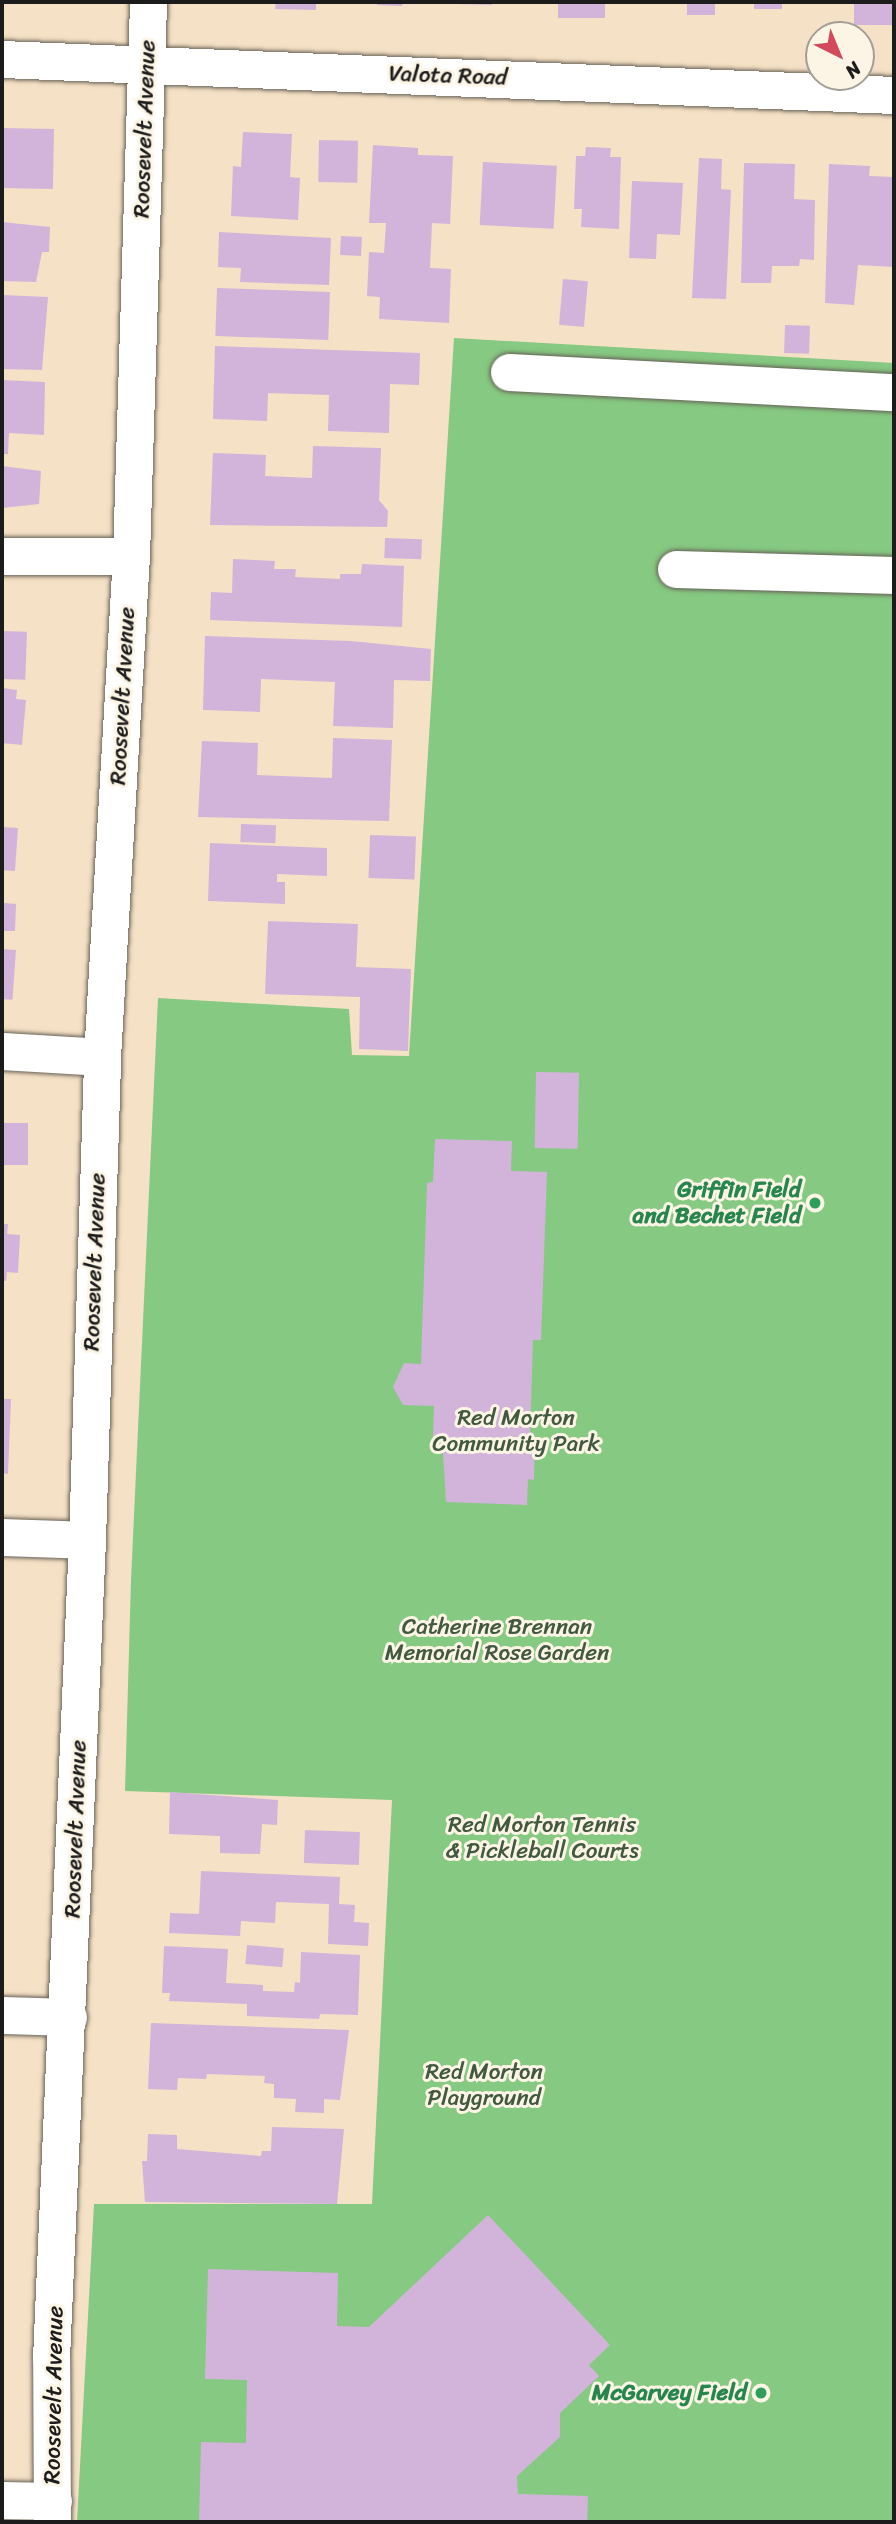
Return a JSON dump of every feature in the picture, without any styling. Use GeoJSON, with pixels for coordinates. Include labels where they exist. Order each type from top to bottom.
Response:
{"type":"FeatureCollection","features":[{"type":"Feature","properties":{"kind":"street","name":"Roosevelt Avenue"},"geometry":{"type":"LineString","coordinates":[[53,2512],[51,2358],[87,1540],[102,1056],[131,556],[148,2]]}},
{"type":"Feature","properties":{"kind":"street","name":"Valota Road"},"geometry":{"type":"LineString","coordinates":[[2,59],[894,95]]}},
{"type":"Feature","properties":{"kind":"street"},"geometry":{"type":"LineString","coordinates":[[509,372],[894,392]]}},
{"type":"Feature","properties":{"kind":"street"},"geometry":{"type":"LineString","coordinates":[[2,556],[131,556]]}},
{"type":"Feature","properties":{"kind":"street"},"geometry":{"type":"LineString","coordinates":[[676,569],[894,575]]}},
{"type":"Feature","properties":{"kind":"street"},"geometry":{"type":"LineString","coordinates":[[2,1051],[102,1056]]}},
{"type":"Feature","properties":{"kind":"street"},"geometry":{"type":"LineString","coordinates":[[2,1537],[87,1540]]}},
{"type":"Feature","properties":{"kind":"street"},"geometry":{"type":"LineString","coordinates":[[2,2015],[68,2017]]}},
{"type":"Feature","properties":{"kind":"street"},"geometry":{"type":"LineString","coordinates":[[2,2500],[53,2512]]}},
{"type":"Feature","properties":{"kind":"green space","name":"Red Morton Community Park"},"geometry":{"type":"Polygon","coordinates":[[[454,338],[894,363],[894,2522],[77,2522],[94,2204],[372,2204],[392,1800],[125,1791],[131,1580],[158,998],[349,1009],[352,1055],[409,1056],[454,338]]]}},
{"type":"Feature","properties":{"kind":"building"},"geometry":{"type":"Polygon","coordinates":[[[276,2],[316,2],[316,10],[275,9],[276,2]]]}},
{"type":"Feature","properties":{"kind":"building"},"geometry":{"type":"Polygon","coordinates":[[[377,2],[403,2],[402,6],[377,5],[377,2]]]}},
{"type":"Feature","properties":{"kind":"building"},"geometry":{"type":"Polygon","coordinates":[[[492,2],[492,5],[456,4],[492,2]]]}},
{"type":"Feature","properties":{"kind":"building"},"geometry":{"type":"Polygon","coordinates":[[[558,2],[605,2],[605,18],[558,18],[558,2]]]}},
{"type":"Feature","properties":{"kind":"building"},"geometry":{"type":"Polygon","coordinates":[[[687,2],[715,2],[715,15],[687,15],[687,2]]]}},
{"type":"Feature","properties":{"kind":"building"},"geometry":{"type":"Polygon","coordinates":[[[754,2],[782,2],[782,9],[754,9],[754,2]]]}},
{"type":"Feature","properties":{"kind":"building"},"geometry":{"type":"Polygon","coordinates":[[[854,2],[894,2],[894,25],[854,21],[854,2]]]}},
{"type":"Feature","properties":{"kind":"building"},"geometry":{"type":"Polygon","coordinates":[[[2,128],[54,129],[53,189],[2,188],[2,128]]]}},
{"type":"Feature","properties":{"kind":"building"},"geometry":{"type":"Polygon","coordinates":[[[243,132],[292,134],[290,177],[300,178],[298,220],[231,216],[233,166],[241,167],[243,132]]]}},
{"type":"Feature","properties":{"kind":"building"},"geometry":{"type":"Polygon","coordinates":[[[319,140],[358,141],[357,183],[318,182],[319,140]]]}},
{"type":"Feature","properties":{"kind":"building"},"geometry":{"type":"Polygon","coordinates":[[[373,145],[418,148],[418,155],[453,156],[450,224],[432,223],[430,268],[451,269],[449,323],[379,319],[380,297],[367,296],[369,252],[384,253],[386,223],[369,223],[373,145]]]}},
{"type":"Feature","properties":{"kind":"building"},"geometry":{"type":"Polygon","coordinates":[[[586,147],[611,148],[610,157],[621,157],[619,229],[581,227],[582,209],[574,209],[576,156],[585,156],[586,147]]]}},
{"type":"Feature","properties":{"kind":"building"},"geometry":{"type":"Polygon","coordinates":[[[699,158],[722,159],[721,189],[731,190],[726,299],[692,298],[699,158]]]}},
{"type":"Feature","properties":{"kind":"building"},"geometry":{"type":"Polygon","coordinates":[[[483,162],[557,166],[554,229],[480,225],[483,162]]]}},
{"type":"Feature","properties":{"kind":"building"},"geometry":{"type":"Polygon","coordinates":[[[744,163],[795,164],[794,199],[815,200],[814,260],[800,259],[799,266],[772,266],[771,283],[741,283],[744,163]]]}},
{"type":"Feature","properties":{"kind":"building"},"geometry":{"type":"Polygon","coordinates":[[[829,164],[870,166],[869,176],[894,177],[894,267],[858,265],[854,305],[825,303],[829,164]]]}},
{"type":"Feature","properties":{"kind":"building"},"geometry":{"type":"Polygon","coordinates":[[[632,181],[683,183],[680,235],[657,234],[656,259],[629,258],[632,181]]]}},
{"type":"Feature","properties":{"kind":"building"},"geometry":{"type":"Polygon","coordinates":[[[2,222],[50,227],[49,252],[42,252],[36,282],[2,281],[2,222]]]}},
{"type":"Feature","properties":{"kind":"building"},"geometry":{"type":"Polygon","coordinates":[[[219,232],[331,238],[329,285],[240,282],[241,268],[218,267],[219,232]]]}},
{"type":"Feature","properties":{"kind":"building"},"geometry":{"type":"Polygon","coordinates":[[[341,236],[362,237],[361,256],[340,255],[341,236]]]}},
{"type":"Feature","properties":{"kind":"building"},"geometry":{"type":"Polygon","coordinates":[[[563,279],[588,281],[584,327],[559,325],[563,279]]]}},
{"type":"Feature","properties":{"kind":"building"},"geometry":{"type":"Polygon","coordinates":[[[217,288],[330,292],[328,340],[215,336],[217,288]]]}},
{"type":"Feature","properties":{"kind":"building"},"geometry":{"type":"Polygon","coordinates":[[[2,295],[48,297],[42,370],[2,369],[2,295]]]}},
{"type":"Feature","properties":{"kind":"building"},"geometry":{"type":"Polygon","coordinates":[[[785,325],[810,326],[809,354],[784,353],[785,325]]]}},
{"type":"Feature","properties":{"kind":"building"},"geometry":{"type":"Polygon","coordinates":[[[215,346],[420,353],[419,385],[390,384],[389,433],[328,431],[329,395],[268,393],[267,421],[213,419],[215,346]]]}},
{"type":"Feature","properties":{"kind":"building"},"geometry":{"type":"Polygon","coordinates":[[[2,380],[45,382],[44,435],[9,433],[8,454],[2,454],[2,380]]]}},
{"type":"Feature","properties":{"kind":"building"},"geometry":{"type":"Polygon","coordinates":[[[313,446],[381,448],[379,500],[388,511],[387,527],[210,525],[213,453],[266,455],[265,476],[312,478],[313,446]]]}},
{"type":"Feature","properties":{"kind":"building"},"geometry":{"type":"Polygon","coordinates":[[[2,466],[41,471],[39,504],[2,508],[2,466]]]}},
{"type":"Feature","properties":{"kind":"building"},"geometry":{"type":"Polygon","coordinates":[[[385,538],[422,539],[421,559],[384,558],[385,538]]]}},
{"type":"Feature","properties":{"kind":"building"},"geometry":{"type":"Polygon","coordinates":[[[233,559],[275,561],[274,569],[296,569],[295,577],[340,579],[340,574],[361,574],[362,564],[404,566],[402,627],[210,620],[211,592],[232,593],[233,559]]]}},
{"type":"Feature","properties":{"kind":"building"},"geometry":{"type":"Polygon","coordinates":[[[2,631],[27,632],[25,680],[2,679],[2,631]]]}},
{"type":"Feature","properties":{"kind":"building"},"geometry":{"type":"Polygon","coordinates":[[[205,636],[351,641],[431,649],[430,681],[394,680],[393,728],[333,726],[335,682],[261,679],[260,712],[203,710],[205,636]]]}},
{"type":"Feature","properties":{"kind":"building"},"geometry":{"type":"Polygon","coordinates":[[[2,688],[17,690],[16,699],[26,700],[22,745],[2,743],[2,688]]]}},
{"type":"Feature","properties":{"kind":"building"},"geometry":{"type":"Polygon","coordinates":[[[333,738],[392,740],[389,821],[198,817],[202,741],[258,743],[257,775],[332,778],[333,738]]]}},
{"type":"Feature","properties":{"kind":"building"},"geometry":{"type":"Polygon","coordinates":[[[241,824],[276,825],[275,843],[240,842],[241,824]]]}},
{"type":"Feature","properties":{"kind":"building"},"geometry":{"type":"Polygon","coordinates":[[[2,827],[18,828],[15,871],[2,870],[2,827]]]}},
{"type":"Feature","properties":{"kind":"building"},"geometry":{"type":"Polygon","coordinates":[[[370,835],[416,837],[414,880],[368,878],[370,835]]]}},
{"type":"Feature","properties":{"kind":"building"},"geometry":{"type":"Polygon","coordinates":[[[210,843],[327,848],[327,876],[277,874],[277,882],[285,882],[285,904],[208,901],[210,843]]]}},
{"type":"Feature","properties":{"kind":"building"},"geometry":{"type":"Polygon","coordinates":[[[2,875],[4,903],[16,904],[15,931],[2,931],[2,875]]]}},
{"type":"Feature","properties":{"kind":"building"},"geometry":{"type":"Polygon","coordinates":[[[268,921],[358,924],[356,967],[411,969],[408,1051],[359,1049],[360,997],[265,994],[268,921]]]}},
{"type":"Feature","properties":{"kind":"building"},"geometry":{"type":"Polygon","coordinates":[[[2,949],[16,950],[12,1000],[2,999],[2,949]]]}},
{"type":"Feature","properties":{"kind":"building"},"geometry":{"type":"Polygon","coordinates":[[[536,1072],[579,1073],[578,1149],[535,1148],[536,1072]]]}},
{"type":"Feature","properties":{"kind":"building"},"geometry":{"type":"Polygon","coordinates":[[[2,1123],[28,1123],[28,1165],[2,1165],[2,1123]]]}},
{"type":"Feature","properties":{"kind":"building"},"geometry":{"type":"Polygon","coordinates":[[[435,1139],[512,1141],[511,1171],[547,1172],[541,1340],[533,1340],[530,1436],[535,1436],[534,1480],[528,1479],[527,1505],[446,1502],[442,1438],[433,1438],[434,1406],[403,1405],[393,1387],[404,1363],[421,1364],[427,1183],[433,1182],[435,1139]]]}},
{"type":"Feature","properties":{"kind":"building"},"geometry":{"type":"Polygon","coordinates":[[[2,1224],[8,1224],[7,1234],[20,1235],[18,1273],[7,1272],[6,1281],[2,1281],[2,1224]]]}},
{"type":"Feature","properties":{"kind":"building"},"geometry":{"type":"Polygon","coordinates":[[[2,1399],[11,1399],[8,1474],[2,1473],[2,1399]]]}},
{"type":"Feature","properties":{"kind":"building"},"geometry":{"type":"Polygon","coordinates":[[[170,1792],[278,1800],[277,1825],[262,1824],[260,1854],[220,1853],[220,1836],[169,1834],[170,1792]]]}},
{"type":"Feature","properties":{"kind":"building"},"geometry":{"type":"Polygon","coordinates":[[[305,1830],[360,1832],[359,1865],[304,1863],[305,1830]]]}},
{"type":"Feature","properties":{"kind":"building"},"geometry":{"type":"Polygon","coordinates":[[[201,1871],[340,1877],[339,1904],[355,1905],[354,1922],[369,1923],[368,1946],[328,1944],[329,1904],[276,1902],[275,1923],[241,1921],[240,1936],[169,1933],[170,1913],[199,1914],[201,1871]]]}},
{"type":"Feature","properties":{"kind":"building"},"geometry":{"type":"Polygon","coordinates":[[[247,1945],[284,1948],[282,1967],[245,1964],[247,1945]]]}},
{"type":"Feature","properties":{"kind":"building"},"geometry":{"type":"Polygon","coordinates":[[[164,1946],[228,1949],[226,1983],[263,1985],[263,1991],[294,1992],[295,1982],[300,1983],[301,1952],[360,1955],[358,2015],[320,2014],[319,2019],[247,2016],[247,2004],[169,2001],[170,1993],[162,1993],[164,1946]]]}},
{"type":"Feature","properties":{"kind":"building"},"geometry":{"type":"Polygon","coordinates":[[[151,2023],[349,2030],[340,2100],[324,2099],[324,2113],[295,2112],[296,2099],[274,2098],[274,2084],[264,2083],[265,2076],[207,2074],[206,2079],[178,2078],[177,2090],[148,2089],[151,2023]]]}},
{"type":"Feature","properties":{"kind":"building"},"geometry":{"type":"Polygon","coordinates":[[[272,2127],[344,2129],[337,2204],[145,2202],[142,2161],[147,2161],[148,2134],[177,2135],[177,2149],[261,2156],[262,2151],[271,2151],[272,2127]]]}},
{"type":"Feature","properties":{"kind":"building"},"geometry":{"type":"Polygon","coordinates":[[[488,2215],[610,2345],[589,2365],[599,2376],[560,2413],[560,2437],[517,2476],[518,2494],[588,2496],[587,2522],[199,2522],[201,2442],[246,2443],[247,2380],[205,2379],[208,2269],[338,2273],[337,2326],[369,2327],[488,2215]]]}},
{"type":"Feature","properties":{"kind":"place","name":"Griffin Field and Bechet Field"},"geometry":{"type":"Point","coordinates":[815,1203]}},
{"type":"Feature","properties":{"kind":"place","name":"McGarvey Field"},"geometry":{"type":"Point","coordinates":[761,2393]}},
{"type":"Feature","properties":{"kind":"park label","name":"Catherine Brennan Memorial Rose Garden"},"geometry":{"type":"Point","coordinates":[497,1640]}},
{"type":"Feature","properties":{"kind":"park label","name":"Red Morton Tennis & Pickleball Courts"},"geometry":{"type":"Point","coordinates":[542,1838]}},
{"type":"Feature","properties":{"kind":"park label","name":"Red Morton Playground"},"geometry":{"type":"Point","coordinates":[484,2085]}}]}
